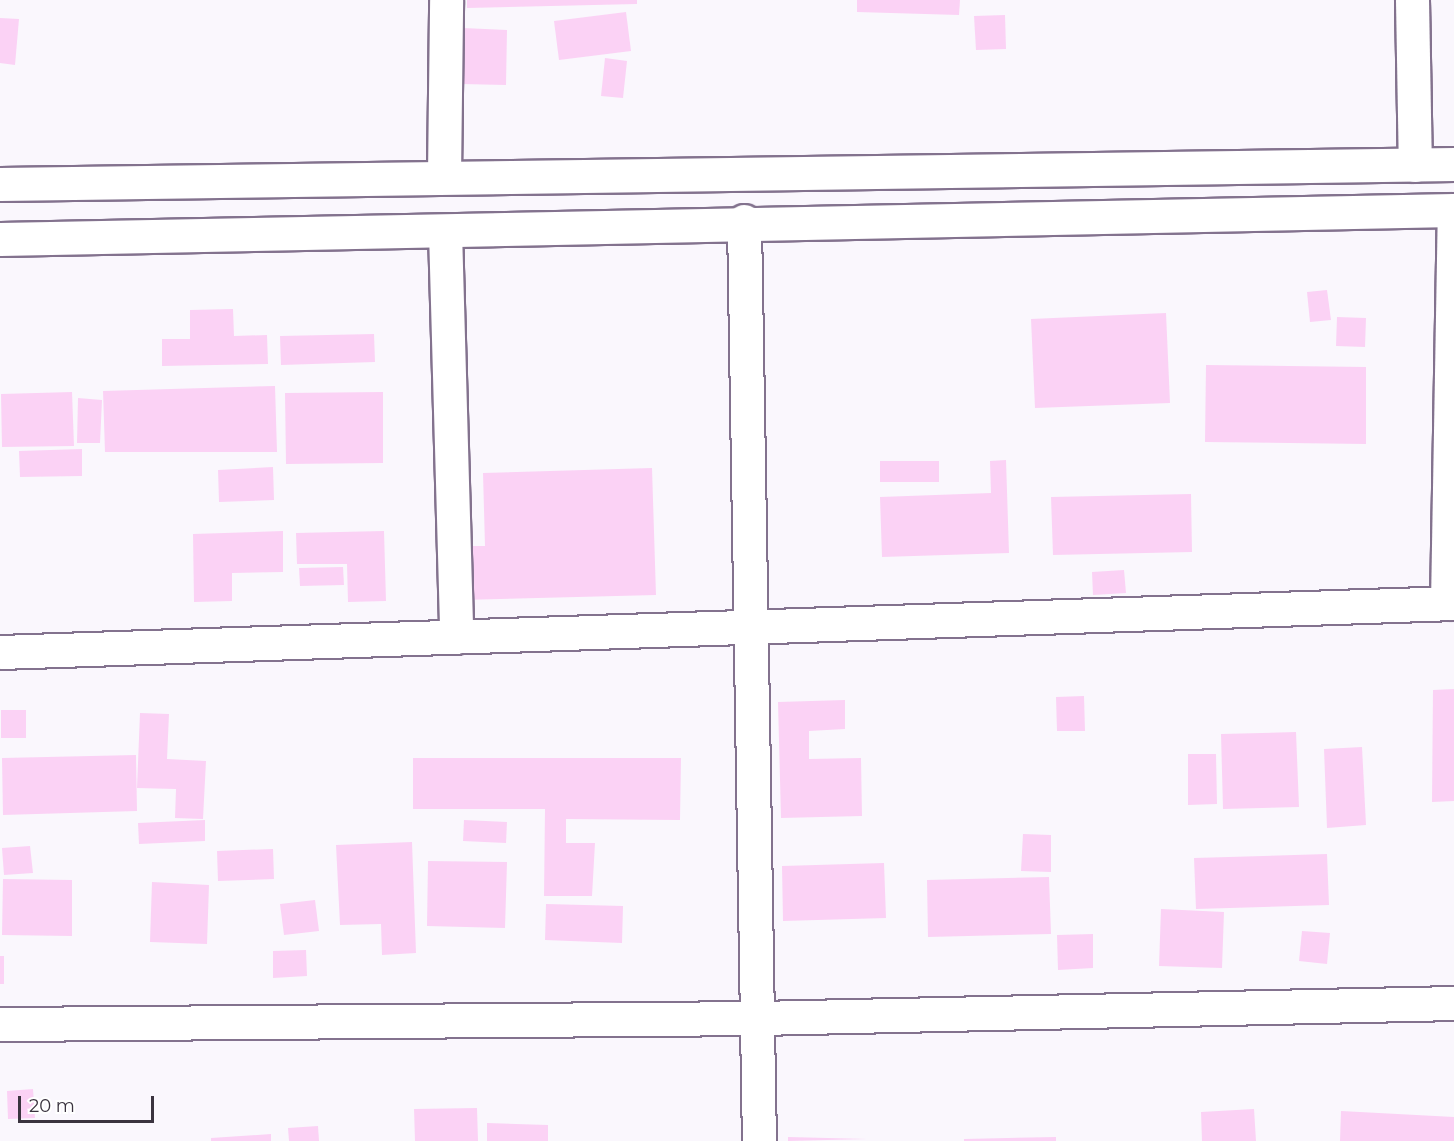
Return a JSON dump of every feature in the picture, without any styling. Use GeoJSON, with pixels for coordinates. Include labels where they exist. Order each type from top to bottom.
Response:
{"type":"FeatureCollection","features":[{"type":"Feature","properties":{"kind":"street"},"geometry":{"type":"LineString","coordinates":[[444,175],[446,0]]}},
{"type":"Feature","properties":{"kind":"street"},"geometry":{"type":"LineString","coordinates":[[1413,0],[1415,165]]}},
{"type":"Feature","properties":{"kind":"street"},"geometry":{"type":"LineString","coordinates":[[0,184],[444,175],[1454,164]]}},
{"type":"Feature","properties":{"kind":"street"},"geometry":{"type":"LineString","coordinates":[[0,239],[446,231],[744,221],[1454,210],[1450,603],[0,652]]}},
{"type":"Feature","properties":{"kind":"street"},"geometry":{"type":"LineString","coordinates":[[744,221],[759,1141]]}},
{"type":"Feature","properties":{"kind":"street"},"geometry":{"type":"LineString","coordinates":[[446,231],[456,637]]}},
{"type":"Feature","properties":{"kind":"street"},"geometry":{"type":"LineString","coordinates":[[0,1024],[758,1018],[1454,1003]]}},
{"type":"Feature","properties":{"kind":"building"},"geometry":{"type":"Polygon","coordinates":[[[467,0],[637,0],[637,4],[467,8],[467,0]]]}},
{"type":"Feature","properties":{"kind":"building"},"geometry":{"type":"Polygon","coordinates":[[[857,0],[960,0],[959,15],[857,12],[857,0]]]}},
{"type":"Feature","properties":{"kind":"building"},"geometry":{"type":"Polygon","coordinates":[[[626,12],[631,51],[559,60],[554,21],[626,12]]]}},
{"type":"Feature","properties":{"kind":"building"},"geometry":{"type":"Polygon","coordinates":[[[1005,15],[1006,49],[976,50],[974,16],[1005,15]]]}},
{"type":"Feature","properties":{"kind":"building"},"geometry":{"type":"Polygon","coordinates":[[[0,18],[19,19],[15,65],[0,63],[0,18]]]}},
{"type":"Feature","properties":{"kind":"building"},"geometry":{"type":"Polygon","coordinates":[[[463,28],[507,30],[506,85],[461,84],[463,28]]]}},
{"type":"Feature","properties":{"kind":"building"},"geometry":{"type":"Polygon","coordinates":[[[605,58],[627,61],[623,98],[601,96],[605,58]]]}},
{"type":"Feature","properties":{"kind":"building"},"geometry":{"type":"Polygon","coordinates":[[[1327,290],[1331,320],[1310,322],[1307,292],[1327,290]]]}},
{"type":"Feature","properties":{"kind":"building"},"geometry":{"type":"Polygon","coordinates":[[[233,309],[234,336],[267,335],[268,364],[162,366],[162,339],[190,339],[190,310],[233,309]]]}},
{"type":"Feature","properties":{"kind":"building"},"geometry":{"type":"Polygon","coordinates":[[[1166,313],[1170,403],[1035,408],[1031,319],[1166,313]]]}},
{"type":"Feature","properties":{"kind":"building"},"geometry":{"type":"Polygon","coordinates":[[[1337,317],[1366,318],[1365,347],[1336,346],[1337,317]]]}},
{"type":"Feature","properties":{"kind":"building"},"geometry":{"type":"Polygon","coordinates":[[[374,334],[375,362],[281,365],[280,336],[374,334]]]}},
{"type":"Feature","properties":{"kind":"building"},"geometry":{"type":"Polygon","coordinates":[[[1206,365],[1366,367],[1366,444],[1205,442],[1206,365]]]}},
{"type":"Feature","properties":{"kind":"building"},"geometry":{"type":"Polygon","coordinates":[[[275,386],[277,452],[105,452],[103,391],[275,386]]]}},
{"type":"Feature","properties":{"kind":"building"},"geometry":{"type":"Polygon","coordinates":[[[72,392],[74,446],[2,447],[1,394],[72,392]]]}},
{"type":"Feature","properties":{"kind":"building"},"geometry":{"type":"Polygon","coordinates":[[[383,392],[383,463],[286,464],[285,393],[383,392]]]}},
{"type":"Feature","properties":{"kind":"building"},"geometry":{"type":"Polygon","coordinates":[[[78,398],[102,400],[100,443],[77,443],[78,398]]]}},
{"type":"Feature","properties":{"kind":"building"},"geometry":{"type":"Polygon","coordinates":[[[82,449],[82,476],[20,477],[19,451],[82,449]]]}},
{"type":"Feature","properties":{"kind":"building"},"geometry":{"type":"Polygon","coordinates":[[[1006,460],[1009,553],[882,557],[880,497],[991,493],[990,461],[1006,460]]]}},
{"type":"Feature","properties":{"kind":"building"},"geometry":{"type":"Polygon","coordinates":[[[880,461],[939,461],[939,482],[880,482],[880,461]]]}},
{"type":"Feature","properties":{"kind":"building"},"geometry":{"type":"Polygon","coordinates":[[[273,467],[274,500],[219,502],[218,470],[273,467]]]}},
{"type":"Feature","properties":{"kind":"building"},"geometry":{"type":"Polygon","coordinates":[[[652,468],[656,595],[461,600],[459,546],[485,546],[483,473],[652,468]]]}},
{"type":"Feature","properties":{"kind":"building"},"geometry":{"type":"Polygon","coordinates":[[[1191,494],[1192,552],[1053,555],[1051,497],[1191,494]]]}},
{"type":"Feature","properties":{"kind":"building"},"geometry":{"type":"Polygon","coordinates":[[[283,531],[283,572],[232,573],[232,601],[194,602],[193,534],[283,531]]]}},
{"type":"Feature","properties":{"kind":"building"},"geometry":{"type":"Polygon","coordinates":[[[384,531],[386,601],[348,602],[347,564],[297,564],[296,533],[384,531]]]}},
{"type":"Feature","properties":{"kind":"building"},"geometry":{"type":"Polygon","coordinates":[[[343,567],[344,585],[300,586],[299,568],[343,567]]]}},
{"type":"Feature","properties":{"kind":"building"},"geometry":{"type":"Polygon","coordinates":[[[1124,570],[1126,593],[1093,595],[1092,572],[1124,570]]]}},
{"type":"Feature","properties":{"kind":"building"},"geometry":{"type":"Polygon","coordinates":[[[1454,689],[1454,801],[1432,802],[1433,690],[1454,689]]]}},
{"type":"Feature","properties":{"kind":"building"},"geometry":{"type":"Polygon","coordinates":[[[1084,696],[1085,731],[1057,731],[1056,697],[1084,696]]]}},
{"type":"Feature","properties":{"kind":"building"},"geometry":{"type":"Polygon","coordinates":[[[845,700],[845,729],[809,731],[809,759],[861,758],[862,816],[781,818],[778,702],[845,700]]]}},
{"type":"Feature","properties":{"kind":"building"},"geometry":{"type":"Polygon","coordinates":[[[1,710],[26,710],[26,738],[1,738],[1,710]]]}},
{"type":"Feature","properties":{"kind":"building"},"geometry":{"type":"Polygon","coordinates":[[[140,713],[169,714],[167,759],[206,761],[203,819],[175,818],[176,789],[137,788],[140,713]]]}},
{"type":"Feature","properties":{"kind":"building"},"geometry":{"type":"Polygon","coordinates":[[[1296,732],[1299,807],[1223,809],[1221,734],[1296,732]]]}},
{"type":"Feature","properties":{"kind":"building"},"geometry":{"type":"Polygon","coordinates":[[[1362,747],[1366,825],[1327,828],[1324,749],[1362,747]]]}},
{"type":"Feature","properties":{"kind":"building"},"geometry":{"type":"Polygon","coordinates":[[[1188,754],[1216,754],[1217,804],[1188,805],[1188,754]]]}},
{"type":"Feature","properties":{"kind":"building"},"geometry":{"type":"Polygon","coordinates":[[[136,755],[137,811],[3,815],[2,758],[136,755]]]}},
{"type":"Feature","properties":{"kind":"building"},"geometry":{"type":"Polygon","coordinates":[[[413,758],[681,758],[680,820],[566,819],[566,843],[595,843],[592,896],[544,896],[545,809],[413,809],[413,758]]]}},
{"type":"Feature","properties":{"kind":"building"},"geometry":{"type":"Polygon","coordinates":[[[205,820],[205,841],[139,844],[138,823],[205,820]]]}},
{"type":"Feature","properties":{"kind":"building"},"geometry":{"type":"Polygon","coordinates":[[[464,820],[507,822],[506,843],[463,841],[464,820]]]}},
{"type":"Feature","properties":{"kind":"building"},"geometry":{"type":"Polygon","coordinates":[[[1023,834],[1051,835],[1051,872],[1021,871],[1023,834]]]}},
{"type":"Feature","properties":{"kind":"building"},"geometry":{"type":"Polygon","coordinates":[[[412,842],[416,953],[382,955],[381,924],[340,925],[336,845],[412,842]]]}},
{"type":"Feature","properties":{"kind":"building"},"geometry":{"type":"Polygon","coordinates":[[[30,846],[33,873],[4,875],[2,848],[30,846]]]}},
{"type":"Feature","properties":{"kind":"building"},"geometry":{"type":"Polygon","coordinates":[[[273,849],[274,879],[218,881],[217,851],[273,849]]]}},
{"type":"Feature","properties":{"kind":"building"},"geometry":{"type":"Polygon","coordinates":[[[1327,854],[1329,905],[1196,909],[1194,858],[1327,854]]]}},
{"type":"Feature","properties":{"kind":"building"},"geometry":{"type":"Polygon","coordinates":[[[428,861],[507,862],[505,928],[427,926],[428,861]]]}},
{"type":"Feature","properties":{"kind":"building"},"geometry":{"type":"Polygon","coordinates":[[[884,863],[886,918],[783,921],[782,866],[884,863]]]}},
{"type":"Feature","properties":{"kind":"building"},"geometry":{"type":"Polygon","coordinates":[[[1049,877],[1051,934],[928,937],[927,880],[1049,877]]]}},
{"type":"Feature","properties":{"kind":"building"},"geometry":{"type":"Polygon","coordinates":[[[3,879],[72,880],[72,936],[2,935],[3,879]]]}},
{"type":"Feature","properties":{"kind":"building"},"geometry":{"type":"Polygon","coordinates":[[[152,882],[209,885],[207,944],[150,942],[152,882]]]}},
{"type":"Feature","properties":{"kind":"building"},"geometry":{"type":"Polygon","coordinates":[[[315,900],[319,931],[284,935],[280,904],[315,900]]]}},
{"type":"Feature","properties":{"kind":"building"},"geometry":{"type":"Polygon","coordinates":[[[546,904],[623,906],[622,943],[545,940],[546,904]]]}},
{"type":"Feature","properties":{"kind":"building"},"geometry":{"type":"Polygon","coordinates":[[[1161,909],[1224,912],[1222,968],[1159,966],[1161,909]]]}},
{"type":"Feature","properties":{"kind":"building"},"geometry":{"type":"Polygon","coordinates":[[[1302,931],[1330,933],[1327,964],[1299,961],[1302,931]]]}},
{"type":"Feature","properties":{"kind":"building"},"geometry":{"type":"Polygon","coordinates":[[[1093,934],[1093,968],[1058,970],[1057,935],[1093,934]]]}},
{"type":"Feature","properties":{"kind":"building"},"geometry":{"type":"Polygon","coordinates":[[[306,950],[307,976],[273,978],[273,951],[306,950]]]}},
{"type":"Feature","properties":{"kind":"building"},"geometry":{"type":"Polygon","coordinates":[[[0,956],[4,956],[4,984],[0,984],[0,956]]]}},
{"type":"Feature","properties":{"kind":"building"},"geometry":{"type":"Polygon","coordinates":[[[33,1089],[35,1118],[8,1119],[7,1091],[33,1089]]]}},
{"type":"Feature","properties":{"kind":"building"},"geometry":{"type":"Polygon","coordinates":[[[477,1108],[478,1141],[415,1141],[414,1109],[477,1108]]]}},
{"type":"Feature","properties":{"kind":"building"},"geometry":{"type":"Polygon","coordinates":[[[1254,1109],[1256,1141],[1202,1141],[1201,1112],[1254,1109]]]}},
{"type":"Feature","properties":{"kind":"building"},"geometry":{"type":"Polygon","coordinates":[[[1341,1111],[1454,1117],[1454,1141],[1340,1141],[1341,1111]]]}},
{"type":"Feature","properties":{"kind":"building"},"geometry":{"type":"Polygon","coordinates":[[[487,1123],[548,1125],[548,1141],[487,1141],[487,1123]]]}},
{"type":"Feature","properties":{"kind":"building"},"geometry":{"type":"Polygon","coordinates":[[[318,1126],[319,1141],[289,1141],[288,1128],[318,1126]]]}},
{"type":"Feature","properties":{"kind":"building"},"geometry":{"type":"Polygon","coordinates":[[[271,1134],[271,1141],[211,1141],[211,1138],[271,1134]]]}},
{"type":"Feature","properties":{"kind":"building"},"geometry":{"type":"Polygon","coordinates":[[[788,1137],[867,1139],[788,1141],[788,1137]]]}},
{"type":"Feature","properties":{"kind":"building"},"geometry":{"type":"Polygon","coordinates":[[[1056,1137],[1056,1141],[964,1141],[964,1139],[1056,1137]]]}}]}
